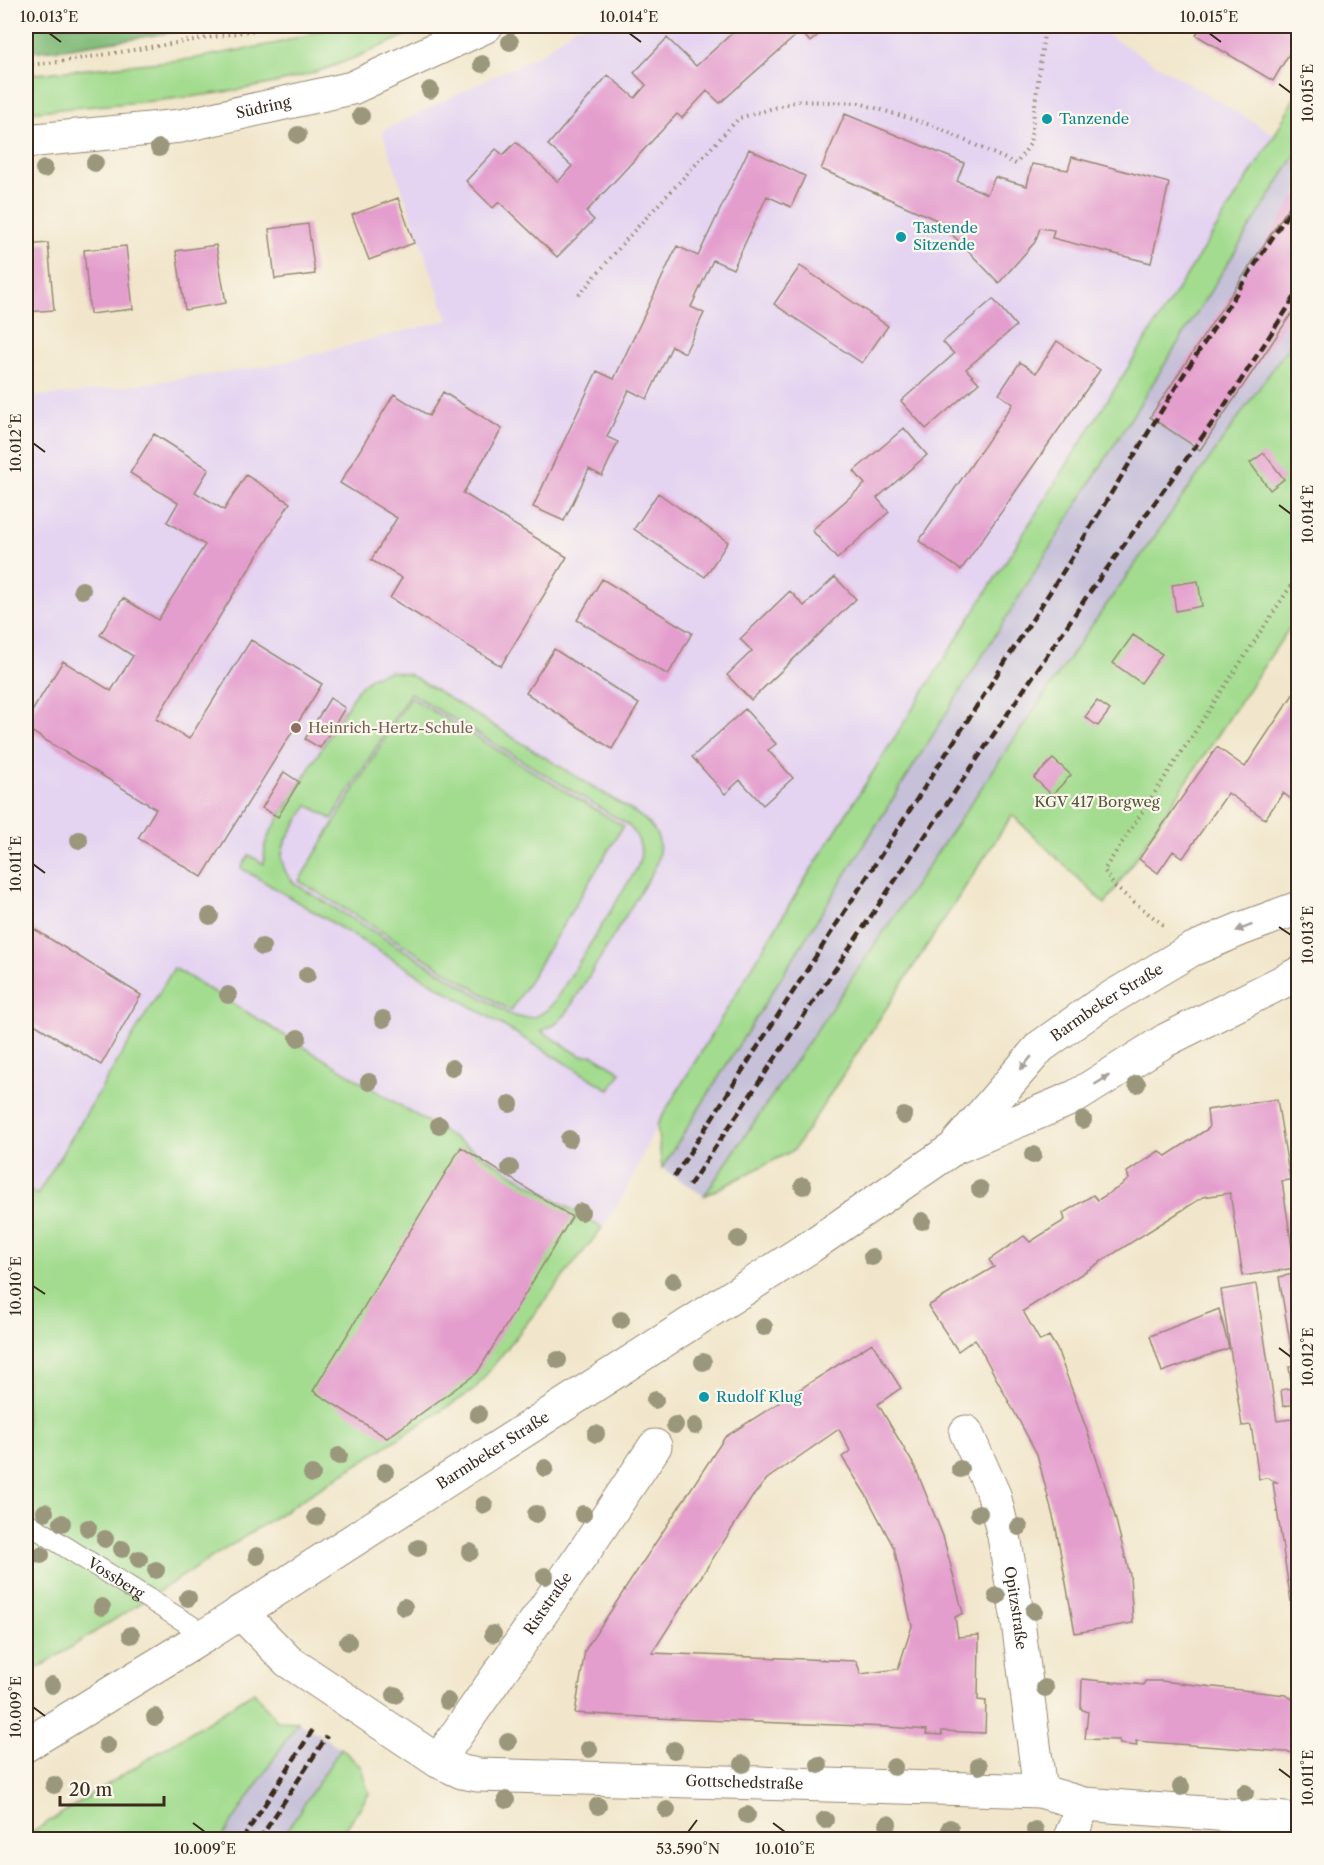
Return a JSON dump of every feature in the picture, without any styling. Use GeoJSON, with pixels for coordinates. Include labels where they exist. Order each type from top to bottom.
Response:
{"type":"FeatureCollection","features":[{"type":"Feature","properties":{"kind":"street","name":"Südring"},"geometry":{"type":"LineString","coordinates":[[26,141],[181,126],[352,88],[486,26]]}},
{"type":"Feature","properties":{"kind":"street","name":"Barmbeker Straße"},"geometry":{"type":"LineString","coordinates":[[954,1148],[1040,1047],[1099,1005],[1191,950],[1241,928],[1299,908]]}},
{"type":"Feature","properties":{"kind":"street","name":"Barmbeker Straße"},"geometry":{"type":"LineString","coordinates":[[26,1745],[206,1635],[811,1246],[954,1148],[1075,1097],[1166,1040],[1299,974]]}},
{"type":"Feature","properties":{"kind":"street","name":"Opitzstraße"},"geometry":{"type":"LineString","coordinates":[[966,1432],[994,1495],[1004,1536],[1017,1614],[1040,1791]]}},
{"type":"Feature","properties":{"kind":"street","name":"Riststraße"},"geometry":{"type":"LineString","coordinates":[[438,1761],[655,1446]]}},
{"type":"Feature","properties":{"kind":"street","name":"Gottschedstraße"},"geometry":{"type":"LineString","coordinates":[[240,1612],[288,1660],[438,1761],[462,1772],[478,1775],[1040,1791],[1084,1804],[1299,1820]]}},
{"type":"Feature","properties":{"kind":"street"},"geometry":{"type":"LineString","coordinates":[[1069,1839],[1084,1804]]}},
{"type":"Feature","properties":{"kind":"lane","name":"Vossberg"},"geometry":{"type":"LineString","coordinates":[[26,1521],[206,1635]]}},
{"type":"Feature","properties":{"kind":"path"},"geometry":{"type":"LineString","coordinates":[[26,65],[59,62],[280,26]]}},
{"type":"Feature","properties":{"kind":"path"},"geometry":{"type":"LineString","coordinates":[[579,295],[631,234],[739,118],[798,101],[859,103],[934,126],[1016,164],[1030,144],[1045,26]]}},
{"type":"Feature","properties":{"kind":"path"},"geometry":{"type":"LineString","coordinates":[[1163,925],[1115,887],[1104,870],[1299,575]]}},
{"type":"Feature","properties":{"kind":"shaded area"},"geometry":{"type":"Polygon","coordinates":[[[576,26],[1092,26],[1275,135],[804,881],[657,1125],[623,1196],[602,1228],[174,968],[37,1196],[26,1189],[26,397],[69,394],[264,367],[448,320],[382,131],[544,52],[576,26]]]}},
{"type":"Feature","properties":{"kind":"shaded area"},"geometry":{"type":"Polygon","coordinates":[[[1298,151],[1298,333],[1083,638],[704,1196],[662,1168],[1298,151]]]}},
{"type":"Feature","properties":{"kind":"shaded area"},"geometry":{"type":"Polygon","coordinates":[[[298,1722],[341,1748],[281,1839],[221,1840],[298,1722]]]}},
{"type":"Feature","properties":{"kind":"green space"},"geometry":{"type":"Polygon","coordinates":[[[26,26],[214,26],[63,49],[26,52],[26,26]]]}},
{"type":"Feature","properties":{"kind":"green space"},"geometry":{"type":"Polygon","coordinates":[[[337,26],[426,26],[334,66],[269,84],[200,96],[26,112],[26,75],[191,59],[278,43],[337,26]]]}},
{"type":"Feature","properties":{"kind":"green space"},"geometry":{"type":"Polygon","coordinates":[[[1298,90],[1298,151],[662,1168],[657,1125],[804,881],[1275,135],[1298,90]]]}},
{"type":"Feature","properties":{"kind":"green space","name":"KGV 417 Borgweg"},"geometry":{"type":"Polygon","coordinates":[[[1298,333],[1298,615],[1105,904],[1012,815],[794,1150],[704,1196],[1083,638],[1298,333]]]}},
{"type":"Feature","properties":{"kind":"green space"},"geometry":{"type":"Polygon","coordinates":[[[390,671],[416,678],[634,812],[649,824],[658,837],[659,853],[653,871],[566,1014],[554,1025],[541,1031],[581,1056],[593,1055],[621,1072],[610,1090],[241,868],[249,855],[264,864],[265,845],[270,833],[357,690],[371,677],[390,671]],[[410,693],[332,819],[308,805],[289,834],[282,854],[283,864],[295,884],[511,1015],[524,1018],[541,1014],[555,1001],[636,870],[641,851],[636,835],[627,824],[410,693]]]}},
{"type":"Feature","properties":{"kind":"green space"},"geometry":{"type":"Polygon","coordinates":[[[410,697],[623,826],[511,1011],[299,881],[410,697]]]}},
{"type":"Feature","properties":{"kind":"green space"},"geometry":{"type":"Polygon","coordinates":[[[174,968],[602,1228],[474,1390],[26,1676],[26,1189],[37,1195],[174,968]]]}},
{"type":"Feature","properties":{"kind":"green space"},"geometry":{"type":"Polygon","coordinates":[[[254,1692],[277,1721],[298,1722],[221,1839],[26,1839],[26,1836],[254,1692]]]}},
{"type":"Feature","properties":{"kind":"green space"},"geometry":{"type":"Polygon","coordinates":[[[341,1748],[361,1767],[369,1794],[339,1839],[281,1839],[341,1748]]]}},
{"type":"Feature","properties":{"kind":"building"},"geometry":{"type":"Polygon","coordinates":[[[740,26],[828,26],[810,42],[801,31],[720,103],[707,91],[682,118],[677,114],[586,212],[594,220],[557,257],[499,202],[493,208],[466,181],[496,149],[503,155],[516,142],[558,182],[572,166],[548,145],[608,75],[635,98],[646,85],[634,73],[667,38],[696,66],[740,26]]]}},
{"type":"Feature","properties":{"kind":"building"},"geometry":{"type":"Polygon","coordinates":[[[1202,26],[1298,26],[1298,39],[1273,81],[1196,35],[1202,26]]]}},
{"type":"Feature","properties":{"kind":"building"},"geometry":{"type":"Polygon","coordinates":[[[845,114],[964,163],[957,181],[987,194],[995,177],[1027,186],[1032,164],[1068,170],[1072,157],[1169,183],[1151,263],[1052,238],[1054,230],[1040,228],[1035,242],[999,283],[939,221],[821,169],[845,114]]]}},
{"type":"Feature","properties":{"kind":"building"},"geometry":{"type":"Polygon","coordinates":[[[749,149],[805,176],[791,207],[767,196],[733,269],[713,260],[691,307],[704,313],[685,353],[672,346],[647,399],[629,390],[607,437],[618,442],[602,476],[589,469],[564,521],[533,507],[597,371],[614,379],[677,246],[698,256],[749,149]]]}},
{"type":"Feature","properties":{"kind":"building"},"geometry":{"type":"Polygon","coordinates":[[[1298,193],[1298,304],[1200,450],[1150,417],[1298,193]]]}},
{"type":"Feature","properties":{"kind":"building"},"geometry":{"type":"Polygon","coordinates":[[[398,198],[414,243],[369,260],[352,215],[398,198]]]}},
{"type":"Feature","properties":{"kind":"building"},"geometry":{"type":"Polygon","coordinates":[[[308,224],[315,274],[275,279],[269,229],[308,224]]]}},
{"type":"Feature","properties":{"kind":"building"},"geometry":{"type":"Polygon","coordinates":[[[48,243],[54,310],[26,312],[26,245],[48,243]]]}},
{"type":"Feature","properties":{"kind":"building"},"geometry":{"type":"Polygon","coordinates":[[[216,245],[226,303],[185,310],[176,251],[216,245]]]}},
{"type":"Feature","properties":{"kind":"building"},"geometry":{"type":"Polygon","coordinates":[[[126,246],[133,309],[90,314],[84,250],[126,246]]]}},
{"type":"Feature","properties":{"kind":"building"},"geometry":{"type":"Polygon","coordinates":[[[800,266],[888,326],[862,363],[774,304],[800,266]]]}},
{"type":"Feature","properties":{"kind":"building"},"geometry":{"type":"Polygon","coordinates":[[[993,299],[1016,326],[966,369],[979,383],[926,429],[901,401],[954,354],[943,342],[993,299]]]}},
{"type":"Feature","properties":{"kind":"building"},"geometry":{"type":"Polygon","coordinates":[[[1057,341],[1100,370],[961,570],[919,541],[1013,404],[999,394],[1020,362],[1036,373],[1057,341]]]}},
{"type":"Feature","properties":{"kind":"building"},"geometry":{"type":"Polygon","coordinates":[[[443,392],[502,429],[463,493],[567,557],[501,666],[390,598],[402,578],[371,560],[397,518],[340,483],[394,394],[429,416],[443,392]]]}},
{"type":"Feature","properties":{"kind":"building"},"geometry":{"type":"Polygon","coordinates":[[[904,428],[927,455],[877,498],[889,512],[837,559],[812,530],[865,484],[854,471],[904,428]]]}},
{"type":"Feature","properties":{"kind":"building"},"geometry":{"type":"Polygon","coordinates":[[[154,434],[209,469],[195,492],[224,510],[246,475],[290,503],[156,719],[189,739],[251,640],[322,684],[202,877],[138,838],[156,809],[26,728],[26,721],[63,661],[111,691],[133,656],[100,635],[123,598],[158,620],[205,545],[167,522],[178,503],[130,473],[154,434]]]}},
{"type":"Feature","properties":{"kind":"building"},"geometry":{"type":"Polygon","coordinates":[[[1264,453],[1284,479],[1270,490],[1250,463],[1264,453]]]}},
{"type":"Feature","properties":{"kind":"building"},"geometry":{"type":"Polygon","coordinates":[[[658,493],[728,542],[705,577],[634,529],[658,493]]]}},
{"type":"Feature","properties":{"kind":"building"},"geometry":{"type":"Polygon","coordinates":[[[835,577],[856,599],[751,700],[727,675],[752,651],[740,639],[790,591],[804,606],[835,577]]]}},
{"type":"Feature","properties":{"kind":"building"},"geometry":{"type":"Polygon","coordinates":[[[602,579],[692,633],[668,675],[577,620],[602,579]]]}},
{"type":"Feature","properties":{"kind":"building"},"geometry":{"type":"Polygon","coordinates":[[[1198,581],[1202,606],[1176,611],[1172,585],[1198,581]]]}},
{"type":"Feature","properties":{"kind":"building"},"geometry":{"type":"Polygon","coordinates":[[[1133,635],[1162,654],[1141,683],[1113,663],[1133,635]]]}},
{"type":"Feature","properties":{"kind":"building"},"geometry":{"type":"Polygon","coordinates":[[[554,649],[639,704],[612,749],[526,693],[554,649]]]}},
{"type":"Feature","properties":{"kind":"building"},"geometry":{"type":"Polygon","coordinates":[[[1298,687],[1298,804],[1283,793],[1265,819],[1228,793],[1183,858],[1173,851],[1158,873],[1139,859],[1217,747],[1245,767],[1298,687]]]}},
{"type":"Feature","properties":{"kind":"building"},"geometry":{"type":"Polygon","coordinates":[[[330,698],[345,708],[320,748],[305,739],[330,698]]]}},
{"type":"Feature","properties":{"kind":"building"},"geometry":{"type":"Polygon","coordinates":[[[1097,701],[1110,710],[1098,726],[1085,717],[1097,701]]]}},
{"type":"Feature","properties":{"kind":"building"},"geometry":{"type":"Polygon","coordinates":[[[745,709],[776,744],[768,750],[793,778],[763,805],[740,780],[725,794],[692,757],[745,709]]]}},
{"type":"Feature","properties":{"kind":"building"},"geometry":{"type":"Polygon","coordinates":[[[1053,759],[1071,775],[1052,795],[1034,778],[1053,759]]]}},
{"type":"Feature","properties":{"kind":"building"},"geometry":{"type":"Polygon","coordinates":[[[284,772],[299,782],[278,817],[262,808],[284,772]]]}},
{"type":"Feature","properties":{"kind":"building"},"geometry":{"type":"Polygon","coordinates":[[[26,924],[141,995],[101,1065],[26,1019],[26,924]]]}},
{"type":"Feature","properties":{"kind":"building"},"geometry":{"type":"Polygon","coordinates":[[[1277,1099],[1290,1180],[1282,1181],[1295,1268],[1243,1276],[1230,1193],[1203,1197],[1023,1311],[1040,1341],[1049,1336],[1057,1349],[1114,1513],[1130,1575],[1133,1623],[1075,1633],[1056,1528],[1037,1454],[975,1339],[958,1351],[928,1306],[994,1267],[989,1260],[1024,1236],[1030,1242],[1065,1220],[1063,1213],[1093,1195],[1098,1200],[1116,1189],[1129,1179],[1127,1172],[1159,1151],[1166,1156],[1209,1128],[1207,1110],[1277,1099]]]}},
{"type":"Feature","properties":{"kind":"building"},"geometry":{"type":"Polygon","coordinates":[[[461,1147],[572,1217],[477,1373],[387,1438],[313,1391],[461,1147]]]}},
{"type":"Feature","properties":{"kind":"building"},"geometry":{"type":"Polygon","coordinates":[[[1298,1273],[1298,1404],[1283,1406],[1281,1390],[1292,1388],[1289,1367],[1294,1366],[1279,1277],[1298,1273]]]}},
{"type":"Feature","properties":{"kind":"building"},"geometry":{"type":"Polygon","coordinates":[[[1256,1284],[1277,1421],[1298,1418],[1298,1648],[1273,1483],[1277,1482],[1267,1478],[1259,1479],[1251,1425],[1242,1426],[1221,1290],[1256,1284]]]}},
{"type":"Feature","properties":{"kind":"building"},"geometry":{"type":"Polygon","coordinates":[[[1219,1309],[1229,1348],[1162,1372],[1150,1336],[1219,1309]]]}},
{"type":"Feature","properties":{"kind":"building"},"geometry":{"type":"Polygon","coordinates":[[[872,1343],[901,1388],[878,1404],[915,1467],[943,1536],[963,1613],[955,1617],[958,1637],[979,1635],[978,1700],[986,1701],[985,1733],[942,1731],[942,1735],[926,1734],[927,1730],[888,1727],[575,1713],[585,1650],[725,1437],[872,1343]],[[839,1429],[767,1479],[753,1496],[652,1653],[856,1661],[861,1674],[898,1669],[912,1626],[894,1548],[866,1495],[842,1457],[850,1451],[839,1429]]]}},
{"type":"Feature","properties":{"kind":"building"},"geometry":{"type":"Polygon","coordinates":[[[1082,1679],[1144,1685],[1145,1681],[1161,1681],[1286,1695],[1298,1703],[1298,1753],[1136,1741],[1137,1746],[1120,1744],[1119,1740],[1085,1739],[1088,1712],[1081,1709],[1082,1679]]]}},
{"type":"Feature","properties":{"kind":"railway"},"geometry":{"type":"LineString","coordinates":[[674,1177],[1068,564],[1179,382],[1298,198]]}},
{"type":"Feature","properties":{"kind":"railway"},"geometry":{"type":"LineString","coordinates":[[689,1186],[1087,596],[1221,411],[1298,292]]}},
{"type":"Feature","properties":{"kind":"railway"},"geometry":{"type":"LineString","coordinates":[[242,1840],[314,1728]]}},
{"type":"Feature","properties":{"kind":"railway"},"geometry":{"type":"LineString","coordinates":[[259,1840],[327,1736]]}},
{"type":"Feature","properties":{"kind":"place","name":"Tanzende"},"geometry":{"type":"Point","coordinates":[1047,119]}},
{"type":"Feature","properties":{"kind":"place","name":"Tastende Sitzende"},"geometry":{"type":"Point","coordinates":[901,237]}},
{"type":"Feature","properties":{"kind":"place","name":"Heinrich-Hertz-Schule"},"geometry":{"type":"Point","coordinates":[296,728]}},
{"type":"Feature","properties":{"kind":"place","name":"Rudolf Klug"},"geometry":{"type":"Point","coordinates":[704,1397]}}]}
